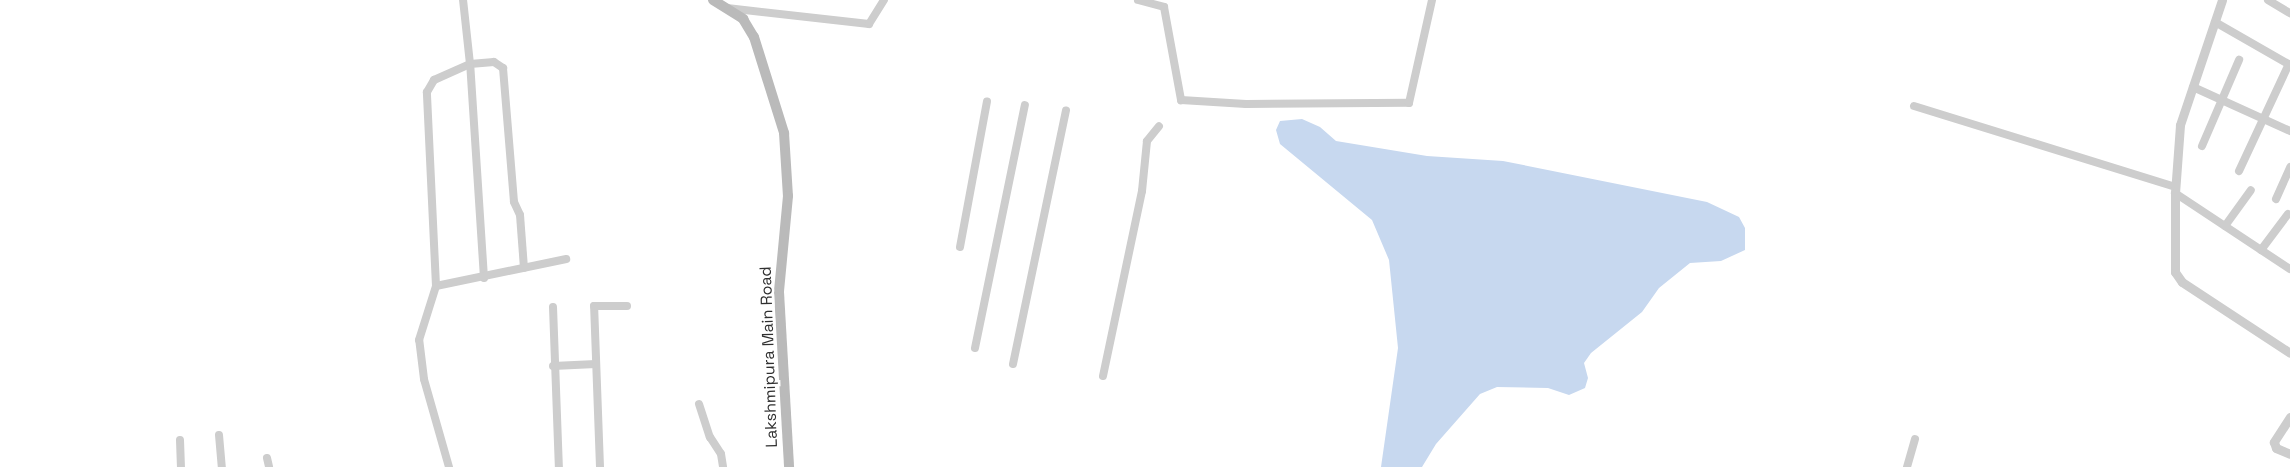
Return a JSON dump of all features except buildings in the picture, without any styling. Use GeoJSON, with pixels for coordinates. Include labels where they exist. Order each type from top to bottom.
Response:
{"type":"FeatureCollection","features":[{"type":"Feature","properties":{"kind":"main road","name":"Lakshmipura Main Road"},"geometry":{"type":"LineString","coordinates":[[713,0],[742,20],[764,61],[777,106],[788,166],[779,292],[789,467]]}},
{"type":"Feature","properties":{"kind":"street"},"geometry":{"type":"LineString","coordinates":[[464,0],[484,278]]}},
{"type":"Feature","properties":{"kind":"street"},"geometry":{"type":"LineString","coordinates":[[727,8],[869,24],[884,0]]}},
{"type":"Feature","properties":{"kind":"street"},"geometry":{"type":"LineString","coordinates":[[1138,0],[1164,7],[1181,100],[1246,104],[1409,103],[1432,0]]}},
{"type":"Feature","properties":{"kind":"street"},"geometry":{"type":"LineString","coordinates":[[2222,0],[2180,125],[2175,190],[2175,272],[2182,282],[2290,353]]}},
{"type":"Feature","properties":{"kind":"street"},"geometry":{"type":"LineString","coordinates":[[2268,0],[2290,13]]}},
{"type":"Feature","properties":{"kind":"street"},"geometry":{"type":"LineString","coordinates":[[2215,22],[2289,65],[2240,171]]}},
{"type":"Feature","properties":{"kind":"street"},"geometry":{"type":"LineString","coordinates":[[2202,146],[2240,60]]}},
{"type":"Feature","properties":{"kind":"street"},"geometry":{"type":"LineString","coordinates":[[449,467],[420,363],[419,340],[436,286],[427,92],[434,80],[470,64],[494,62],[503,68],[514,202],[520,214],[524,268]]}},
{"type":"Feature","properties":{"kind":"street"},"geometry":{"type":"LineString","coordinates":[[2193,87],[2290,131]]}},
{"type":"Feature","properties":{"kind":"street"},"geometry":{"type":"LineString","coordinates":[[960,247],[987,101]]}},
{"type":"Feature","properties":{"kind":"street"},"geometry":{"type":"LineString","coordinates":[[975,348],[1025,105]]}},
{"type":"Feature","properties":{"kind":"street"},"geometry":{"type":"LineString","coordinates":[[1914,106],[2175,190],[2290,269]]}},
{"type":"Feature","properties":{"kind":"street"},"geometry":{"type":"LineString","coordinates":[[1012,364],[1066,110]]}},
{"type":"Feature","properties":{"kind":"street"},"geometry":{"type":"LineString","coordinates":[[1103,376],[1142,191],[1147,141],[1159,126]]}},
{"type":"Feature","properties":{"kind":"street"},"geometry":{"type":"LineString","coordinates":[[2276,199],[2290,167]]}},
{"type":"Feature","properties":{"kind":"street"},"geometry":{"type":"LineString","coordinates":[[2225,226],[2251,190]]}},
{"type":"Feature","properties":{"kind":"street"},"geometry":{"type":"LineString","coordinates":[[2261,250],[2288,214]]}},
{"type":"Feature","properties":{"kind":"street"},"geometry":{"type":"LineString","coordinates":[[436,286],[484,278],[566,259]]}},
{"type":"Feature","properties":{"kind":"street"},"geometry":{"type":"LineString","coordinates":[[600,467],[594,306],[627,306]]}},
{"type":"Feature","properties":{"kind":"street"},"geometry":{"type":"LineString","coordinates":[[553,307],[553,366],[559,467]]}},
{"type":"Feature","properties":{"kind":"street"},"geometry":{"type":"LineString","coordinates":[[553,366],[596,364]]}},
{"type":"Feature","properties":{"kind":"street"},"geometry":{"type":"LineString","coordinates":[[699,404],[708,432],[721,454],[723,467]]}},
{"type":"Feature","properties":{"kind":"street"},"geometry":{"type":"LineString","coordinates":[[2290,417],[2274,442],[2276,448],[2290,454]]}},
{"type":"Feature","properties":{"kind":"street"},"geometry":{"type":"LineString","coordinates":[[219,436],[222,467]]}},
{"type":"Feature","properties":{"kind":"street"},"geometry":{"type":"LineString","coordinates":[[1907,467],[1915,439]]}},
{"type":"Feature","properties":{"kind":"street"},"geometry":{"type":"LineString","coordinates":[[180,440],[181,467]]}},
{"type":"Feature","properties":{"kind":"street"},"geometry":{"type":"LineString","coordinates":[[266,458],[269,467]]}},
{"type":"Feature","properties":{"kind":"water"},"geometry":{"type":"Polygon","coordinates":[[[1302,119],[1320,127],[1336,141],[1427,156],[1503,161],[1707,202],[1739,217],[1745,228],[1745,250],[1721,261],[1690,263],[1659,288],[1642,312],[1591,353],[1584,363],[1588,378],[1585,388],[1569,395],[1548,388],[1497,387],[1480,394],[1436,444],[1422,467],[1381,467],[1398,348],[1389,260],[1372,220],[1280,144],[1276,130],[1280,121],[1302,119]]]}}]}
